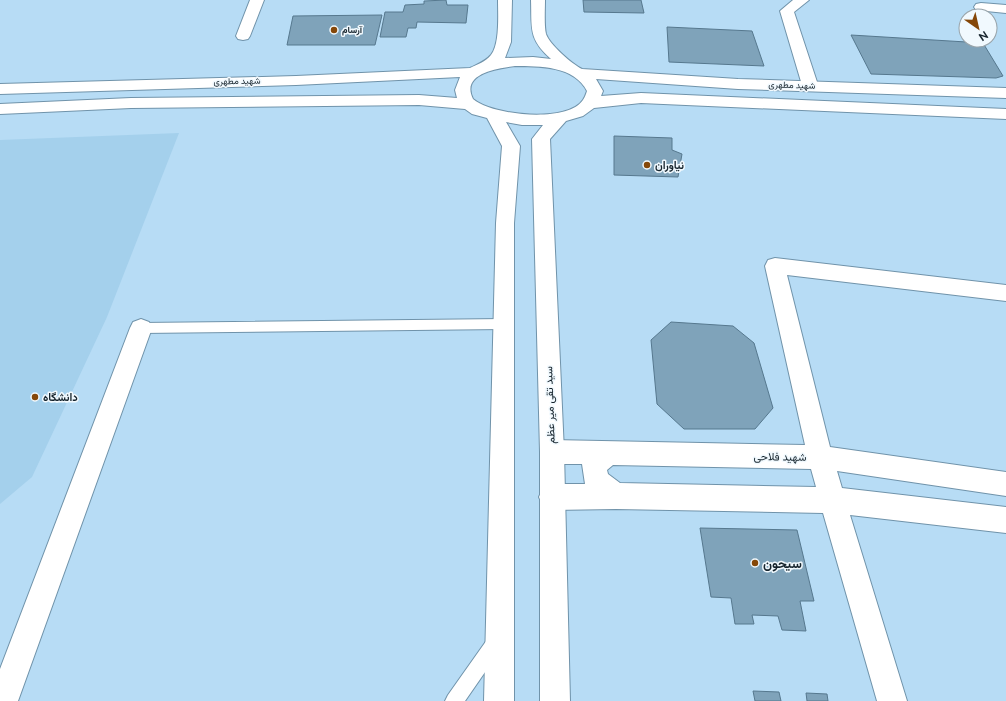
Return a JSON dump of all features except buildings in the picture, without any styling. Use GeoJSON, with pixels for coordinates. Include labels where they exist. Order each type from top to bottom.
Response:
{"type":"FeatureCollection","features":[{"type":"Feature","properties":{"kind":"main road"},"geometry":{"type":"LineString","coordinates":[[243,36],[257,0]]}},
{"type":"Feature","properties":{"kind":"main road"},"geometry":{"type":"LineString","coordinates":[[504,0],[504,42],[500,56],[489,65],[473,72],[463,87],[463,95],[468,104],[482,112],[511,118],[543,119],[578,112],[590,103],[595,91],[589,80],[576,72],[548,49],[540,34],[538,0]]}},
{"type":"Feature","properties":{"kind":"main road"},"geometry":{"type":"LineString","coordinates":[[802,0],[787,11],[810,85]]}},
{"type":"Feature","properties":{"kind":"main road"},"geometry":{"type":"LineString","coordinates":[[981,7],[1006,9]]}},
{"type":"Feature","properties":{"kind":"main road","name":"شهید مطهری"},"geometry":{"type":"LineString","coordinates":[[489,65],[510,61],[536,62],[561,67],[576,72],[622,78],[1006,93]]}},
{"type":"Feature","properties":{"kind":"main road","name":"شهید مطهری"},"geometry":{"type":"LineString","coordinates":[[0,89],[140,83],[384,77],[473,72]]}},
{"type":"Feature","properties":{"kind":"main road"},"geometry":{"type":"LineString","coordinates":[[370,100],[384,94],[390,88],[384,77]]}},
{"type":"Feature","properties":{"kind":"main road"},"geometry":{"type":"LineString","coordinates":[[667,100],[659,91],[661,86],[668,80]]}},
{"type":"Feature","properties":{"kind":"main road","name":"شهید مطهری"},"geometry":{"type":"LineString","coordinates":[[590,103],[641,98],[1006,114]]}},
{"type":"Feature","properties":{"kind":"main road","name":"شهید مطهری"},"geometry":{"type":"LineString","coordinates":[[0,109],[131,103],[370,100],[419,100],[468,104]]}},
{"type":"Feature","properties":{"kind":"main road"},"geometry":{"type":"LineString","coordinates":[[494,115],[512,146],[505,223],[499,701]]}},
{"type":"Feature","properties":{"kind":"main road","name":"سید تقی میر عظم"},"geometry":{"type":"LineString","coordinates":[[556,701],[552,452],[541,139],[547,130],[561,116]]}},
{"type":"Feature","properties":{"kind":"main road"},"geometry":{"type":"LineString","coordinates":[[892,701],[820,457],[775,266],[1006,293]]}},
{"type":"Feature","properties":{"kind":"main road"},"geometry":{"type":"LineString","coordinates":[[3,701],[141,328]]}},
{"type":"Feature","properties":{"kind":"main road","name":"شهید فلاحی"},"geometry":{"type":"LineString","coordinates":[[552,452],[820,457],[1006,484]]}},
{"type":"Feature","properties":{"kind":"main road"},"geometry":{"type":"LineString","coordinates":[[608,454],[594,465],[596,481],[616,496]]}},
{"type":"Feature","properties":{"kind":"main road"},"geometry":{"type":"LineString","coordinates":[[552,496],[832,500],[1006,520]]}},
{"type":"Feature","properties":{"kind":"lane"},"geometry":{"type":"LineString","coordinates":[[141,328],[504,324]]}},
{"type":"Feature","properties":{"kind":"lane"},"geometry":{"type":"LineString","coordinates":[[454,701],[501,633]]}},
{"type":"Feature","properties":{"kind":"shaded area","name":"دانشگاه"},"geometry":{"type":"Polygon","coordinates":[[[179,133],[107,317],[32,477],[0,504],[0,140],[179,133]]]}},
{"type":"Feature","properties":{"kind":"place","name":"آرسام"},"geometry":{"type":"Point","coordinates":[334,30]}},
{"type":"Feature","properties":{"kind":"place","name":"نیاوران"},"geometry":{"type":"Point","coordinates":[647,165]}},
{"type":"Feature","properties":{"kind":"place","name":"دانشگاه"},"geometry":{"type":"Point","coordinates":[35,397]}},
{"type":"Feature","properties":{"kind":"place","name":"سیحون"},"geometry":{"type":"Point","coordinates":[755,563]}}]}
